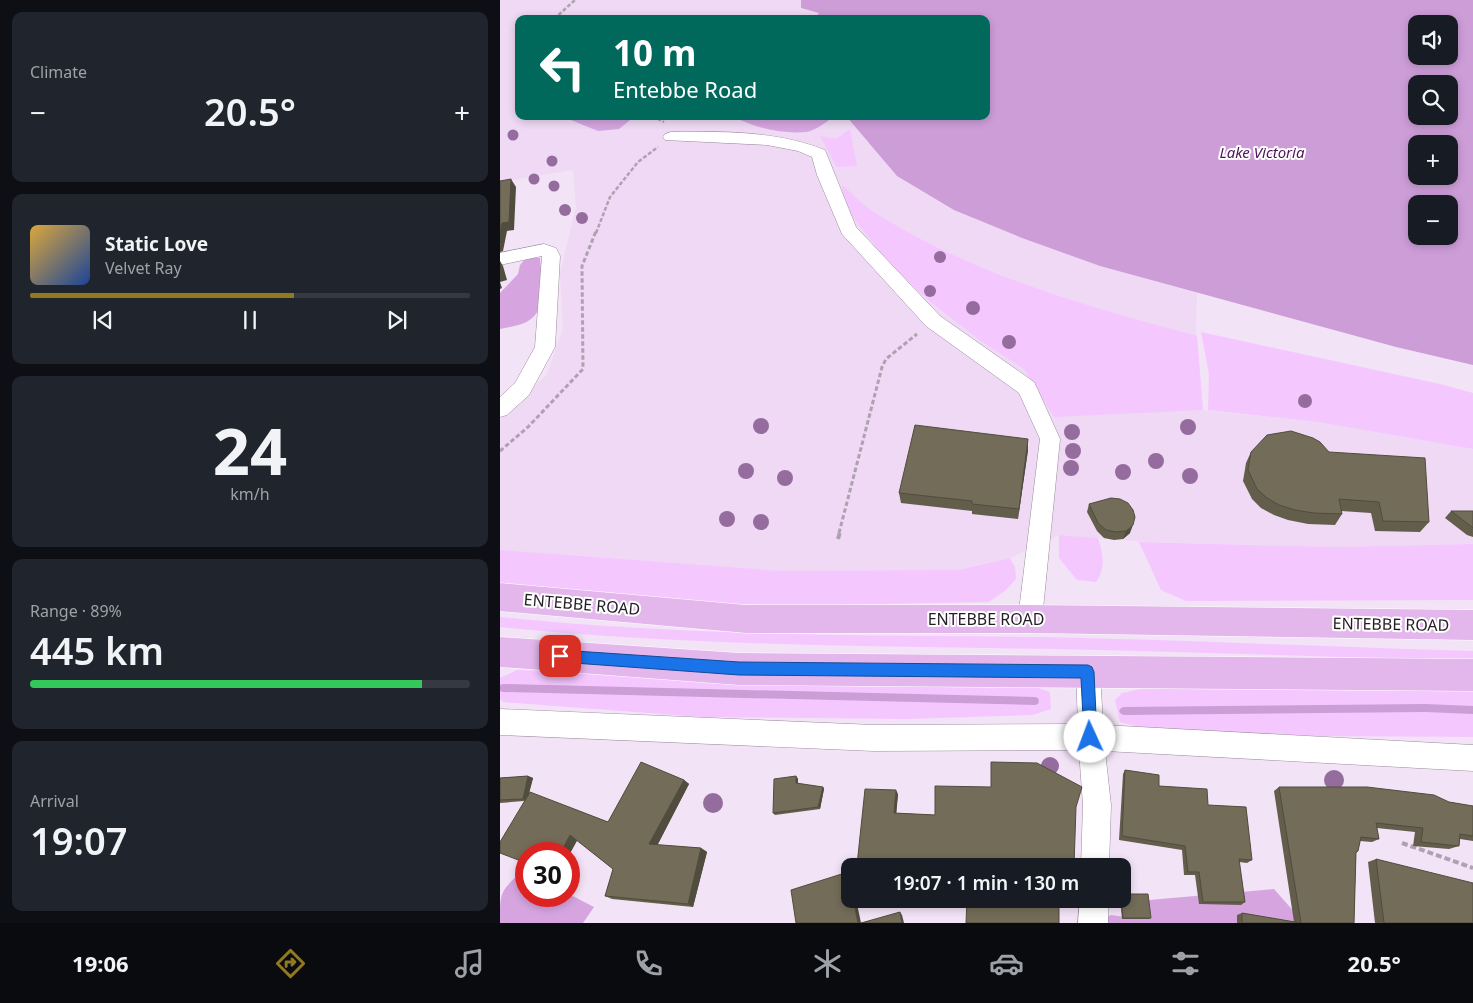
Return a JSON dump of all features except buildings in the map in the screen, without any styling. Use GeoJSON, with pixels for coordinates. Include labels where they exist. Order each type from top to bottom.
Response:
{"type":"FeatureCollection","features":[{"type":"Feature","properties":{"kind":"highway","name":"ENTEBBE ROAD"},"geometry":{"type":"LineString","coordinates":[[500,597],[746,619],[1030,619],[1473,625]]}},
{"type":"Feature","properties":{"kind":"highway"},"geometry":{"type":"LineString","coordinates":[[500,652],[739,669],[1473,675]]}},
{"type":"Feature","properties":{"kind":"street"},"geometry":{"type":"LineString","coordinates":[[671,137],[707,136],[759,140],[804,146],[819,154],[825,175],[848,230],[933,321],[1027,388],[1050,438],[1030,619]]}},
{"type":"Feature","properties":{"kind":"street"},"geometry":{"type":"LineString","coordinates":[[500,259],[544,250],[550,252],[551,256],[546,308],[545,347],[522,389],[500,409]]}},
{"type":"Feature","properties":{"kind":"street"},"geometry":{"type":"LineString","coordinates":[[1088,672],[1090,737],[1097,805],[1095,858]]}},
{"type":"Feature","properties":{"kind":"street"},"geometry":{"type":"LineString","coordinates":[[500,722],[874,738],[1090,737],[1473,758]]}},
{"type":"Feature","properties":{"kind":"street"},"geometry":{"type":"LineString","coordinates":[[1093,923],[1094,908]]}},
{"type":"Feature","properties":{"kind":"path"},"geometry":{"type":"LineString","coordinates":[[558,15],[575,0]]}},
{"type":"Feature","properties":{"kind":"path"},"geometry":{"type":"LineString","coordinates":[[500,451],[528,427],[582,368],[582,266],[610,197],[638,162],[671,137]]}},
{"type":"Feature","properties":{"kind":"path"},"geometry":{"type":"LineString","coordinates":[[838,539],[882,367],[886,359],[933,321]]}},
{"type":"Feature","properties":{"kind":"path"},"geometry":{"type":"LineString","coordinates":[[1402,843],[1473,868]]}},
{"type":"Feature","properties":{"kind":"shaded area"},"geometry":{"type":"Polygon","coordinates":[[[500,0],[801,0],[801,8],[819,13],[817,15],[515,15],[515,120],[849,120],[867,142],[954,210],[1022,238],[1100,266],[1197,293],[1196,329],[1203,410],[1318,422],[1473,449],[1473,544],[1334,547],[1147,542],[1059,535],[1010,558],[958,570],[874,572],[783,571],[500,550],[500,420],[547,374],[563,328],[560,274],[576,207],[573,170],[500,182],[500,0]]]}},
{"type":"Feature","properties":{"kind":"shaded area"},"geometry":{"type":"Polygon","coordinates":[[[571,120],[630,120],[619,129],[598,131],[571,120]]]}},
{"type":"Feature","properties":{"kind":"shaded area"},"geometry":{"type":"Polygon","coordinates":[[[741,120],[828,120],[806,132],[778,131],[741,120]]]}},
{"type":"Feature","properties":{"kind":"shaded area"},"geometry":{"type":"Polygon","coordinates":[[[850,129],[857,166],[837,167],[820,136],[836,139],[850,129]]]}},
{"type":"Feature","properties":{"kind":"shaded area"},"geometry":{"type":"Polygon","coordinates":[[[842,185],[872,211],[914,236],[952,255],[992,272],[1073,301],[1197,336],[1203,410],[1054,417],[1024,369],[981,341],[933,304],[888,263],[844,205],[842,185]]]}},
{"type":"Feature","properties":{"kind":"shaded area"},"geometry":{"type":"Polygon","coordinates":[[[527,257],[540,258],[542,299],[540,307],[528,321],[516,326],[500,329],[500,293],[518,274],[520,265],[527,257]]]}},
{"type":"Feature","properties":{"kind":"shaded area"},"geometry":{"type":"Polygon","coordinates":[[[1201,332],[1440,384],[1473,393],[1473,449],[1318,422],[1208,410],[1209,374],[1201,332]]]}},
{"type":"Feature","properties":{"kind":"shaded area"},"geometry":{"type":"Polygon","coordinates":[[[1059,535],[1098,538],[1103,561],[1096,582],[1077,580],[1059,558],[1059,535]]]}},
{"type":"Feature","properties":{"kind":"shaded area"},"geometry":{"type":"Polygon","coordinates":[[[1139,542],[1334,547],[1473,544],[1473,600],[1186,601],[1161,590],[1139,542]]]}},
{"type":"Feature","properties":{"kind":"shaded area"},"geometry":{"type":"Polygon","coordinates":[[[500,550],[783,571],[958,570],[1010,558],[1015,567],[1016,579],[1006,590],[989,602],[788,606],[664,601],[500,585],[500,550]]]}},
{"type":"Feature","properties":{"kind":"shaded area"},"geometry":{"type":"Polygon","coordinates":[[[500,617],[635,628],[703,631],[839,635],[1097,638],[1473,651],[1473,661],[1109,650],[709,642],[500,627],[500,617]]]}},
{"type":"Feature","properties":{"kind":"shaded area"},"geometry":{"type":"Polygon","coordinates":[[[517,670],[1030,685],[1050,692],[1051,709],[1032,715],[908,719],[702,717],[503,702],[500,699],[500,678],[517,670]]]}},
{"type":"Feature","properties":{"kind":"shaded area"},"geometry":{"type":"Polygon","coordinates":[[[1473,687],[1473,737],[1317,736],[1148,729],[1120,722],[1115,700],[1122,693],[1141,689],[1473,687]]]}},
{"type":"Feature","properties":{"kind":"shaded area"},"geometry":{"type":"Polygon","coordinates":[[[515,877],[515,907],[580,907],[580,900],[594,907],[583,923],[500,923],[501,898],[509,883],[515,877]]]}},
{"type":"Feature","properties":{"kind":"shaded area"},"geometry":{"type":"Polygon","coordinates":[[[1274,889],[1304,923],[1091,923],[1111,915],[1133,918],[1149,900],[1274,889]]]}},
{"type":"Feature","properties":{"kind":"water","name":"Lake Victoria"},"geometry":{"type":"Polygon","coordinates":[[[801,0],[1473,0],[1473,365],[1396,347],[1100,266],[1022,238],[954,210],[897,176],[849,120],[990,120],[990,15],[817,15],[819,13],[801,8],[801,0]]]}},
{"type":"Feature","properties":{"kind":"waterway"},"geometry":{"type":"LineString","coordinates":[[503,688],[1035,701]]}},
{"type":"Feature","properties":{"kind":"waterway"},"geometry":{"type":"LineString","coordinates":[[1124,711],[1425,708],[1473,710]]}},
{"type":"Feature","properties":{"kind":"route"},"geometry":{"type":"LineString","coordinates":[[560,656],[739,669],[1088,672],[1090,737]]}}]}
